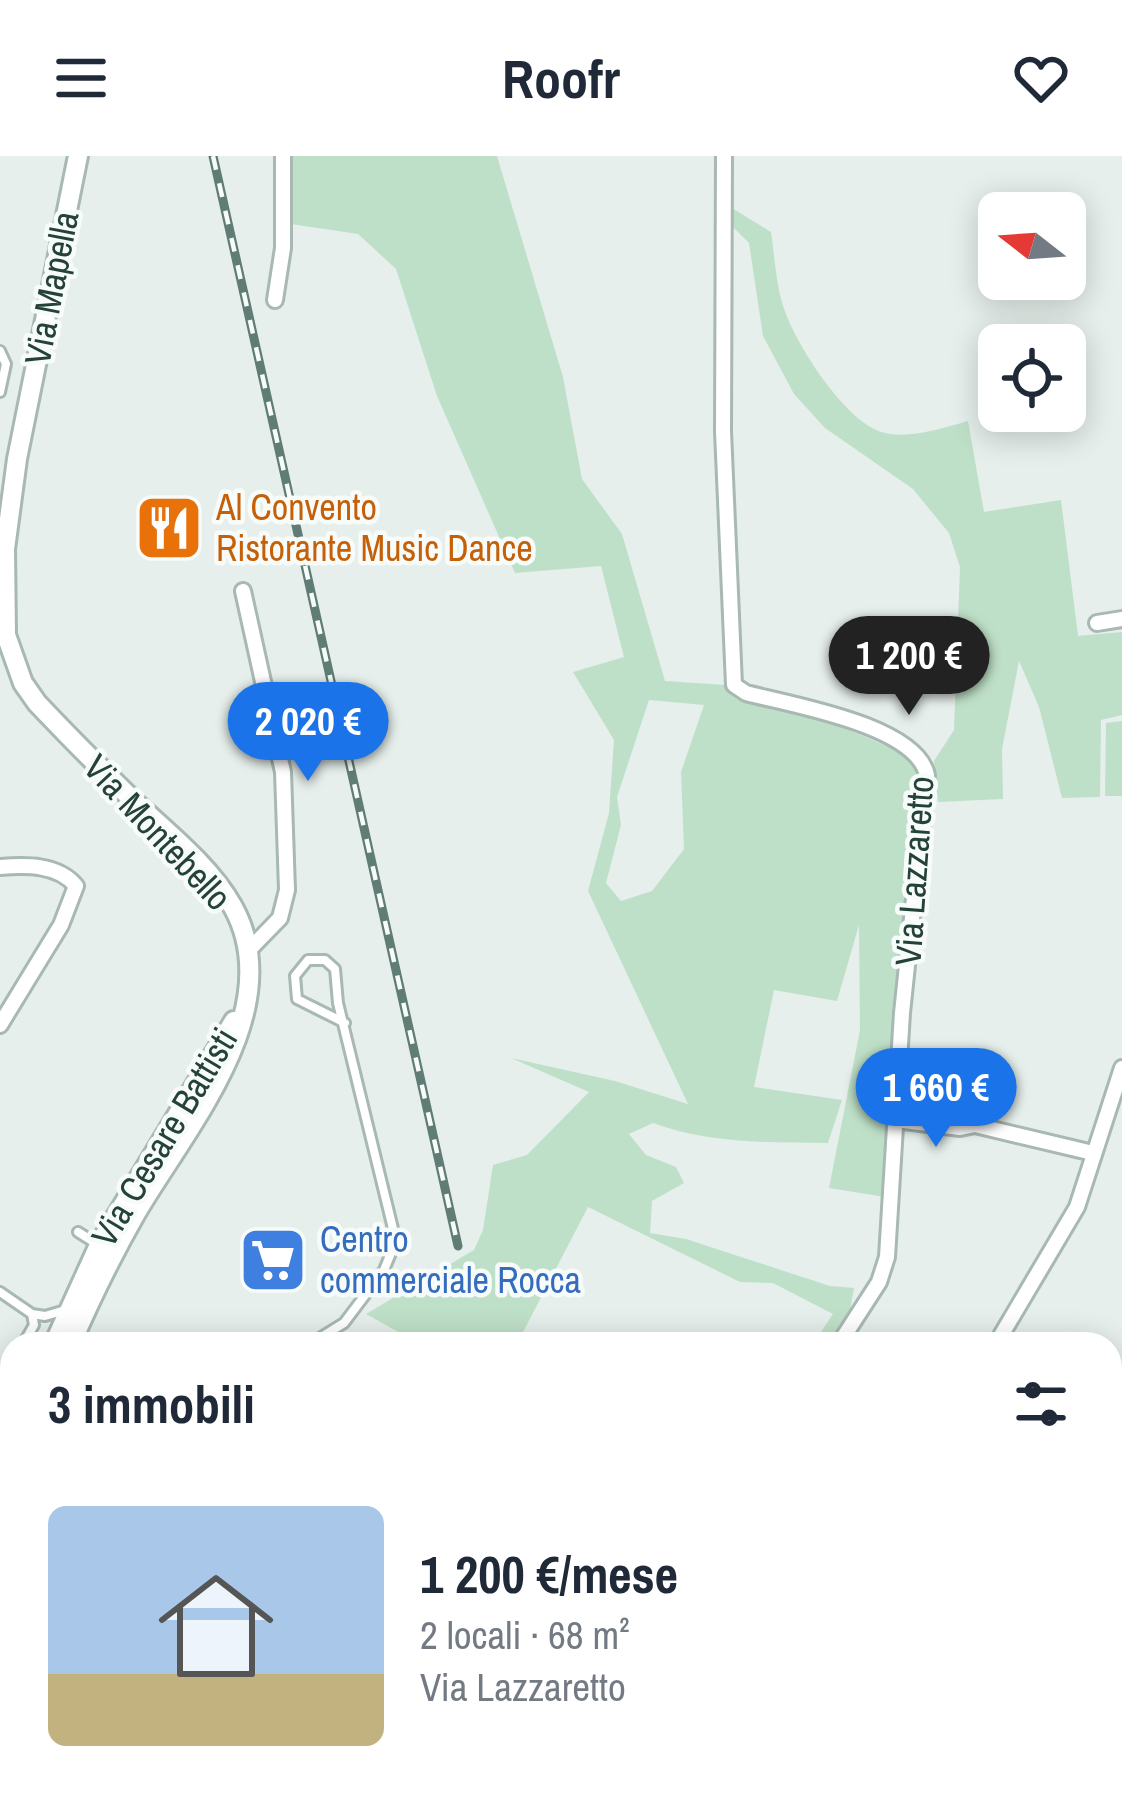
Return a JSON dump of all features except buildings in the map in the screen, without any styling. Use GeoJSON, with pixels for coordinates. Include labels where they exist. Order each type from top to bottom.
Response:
{"type":"FeatureCollection","features":[{"type":"Feature","properties":{"kind":"street","name":"Via Mapella"},"geometry":{"type":"LineString","coordinates":[[3,634],[5,549],[17,458],[78,156]]}},
{"type":"Feature","properties":{"kind":"street"},"geometry":{"type":"LineString","coordinates":[[275,300],[283,248],[283,156]]}},
{"type":"Feature","properties":{"kind":"street","name":"Via Lazzaretto"},"geometry":{"type":"LineString","coordinates":[[724,156],[723,431],[734,686],[901,741],[924,761],[927,775],[902,1013],[886,1257],[879,1282],[847,1332]]}},
{"type":"Feature","properties":{"kind":"street"},"geometry":{"type":"LineString","coordinates":[[243,591],[283,772],[286,890],[280,918],[247,952]]}},
{"type":"Feature","properties":{"kind":"street"},"geometry":{"type":"LineString","coordinates":[[1097,623],[1122,619]]}},
{"type":"Feature","properties":{"kind":"street","name":"Via Montebello"},"geometry":{"type":"LineString","coordinates":[[3,634],[37,704],[233,907],[247,952],[247,976]]}},
{"type":"Feature","properties":{"kind":"street"},"geometry":{"type":"LineString","coordinates":[[0,866],[49,869],[76,886],[62,926],[0,1025]]}},
{"type":"Feature","properties":{"kind":"street","name":"Via Cesare Battisti"},"geometry":{"type":"LineString","coordinates":[[73,1332],[99,1245],[224,1041],[247,976]]}},
{"type":"Feature","properties":{"kind":"street","name":"Via Cesare Battisti"},"geometry":{"type":"LineString","coordinates":[[62,1332],[230,1059],[244,1014],[247,976]]}},
{"type":"Feature","properties":{"kind":"street"},"geometry":{"type":"LineString","coordinates":[[1003,1332],[1077,1207],[1122,1068]]}},
{"type":"Feature","properties":{"kind":"street"},"geometry":{"type":"LineString","coordinates":[[896,1120],[968,1125],[1093,1153]]}},
{"type":"Feature","properties":{"kind":"lane"},"geometry":{"type":"LineString","coordinates":[[0,351],[6,364],[0,392]]}},
{"type":"Feature","properties":{"kind":"lane"},"geometry":{"type":"LineString","coordinates":[[329,1332],[344,1323],[384,1270],[396,1240],[345,1023],[335,988],[335,969],[325,960],[308,960],[293,985],[297,999],[345,1023]]}},
{"type":"Feature","properties":{"kind":"lane"},"geometry":{"type":"LineString","coordinates":[[963,1090],[917,1086],[919,1064],[965,1067],[962,1116],[968,1125]]}},
{"type":"Feature","properties":{"kind":"lane"},"geometry":{"type":"LineString","coordinates":[[78,1232],[99,1245]]}},
{"type":"Feature","properties":{"kind":"lane"},"geometry":{"type":"LineString","coordinates":[[0,1292],[32,1314],[77,1310]]}},
{"type":"Feature","properties":{"kind":"lane"},"geometry":{"type":"LineString","coordinates":[[30,1332],[32,1314]]}},
{"type":"Feature","properties":{"kind":"green space"},"geometry":{"type":"Polygon","coordinates":[[[282,156],[497,156],[563,377],[582,479],[622,534],[665,681],[726,685],[740,697],[833,723],[914,758],[921,775],[885,1197],[829,1188],[860,1030],[859,925],[837,1001],[774,990],[754,1087],[842,1100],[828,1143],[718,1138],[653,1123],[629,1134],[646,1155],[676,1167],[684,1183],[652,1201],[650,1233],[686,1239],[830,1286],[854,1288],[848,1322],[841,1332],[821,1332],[833,1314],[773,1283],[740,1282],[588,1207],[523,1332],[398,1332],[366,1314],[474,1250],[483,1230],[493,1165],[527,1155],[589,1092],[511,1058],[615,1081],[688,1104],[588,891],[609,813],[614,740],[573,672],[624,657],[601,566],[515,573],[437,396],[396,269],[358,234],[284,223],[282,156]],[[649,700],[617,797],[621,825],[606,883],[621,901],[652,891],[684,849],[681,772],[704,705],[649,700]]]}},
{"type":"Feature","properties":{"kind":"green space"},"geometry":{"type":"Polygon","coordinates":[[[732,208],[771,232],[780,295],[792,329],[826,384],[856,416],[885,433],[905,435],[968,421],[984,512],[1061,500],[1078,636],[1122,632],[1122,715],[1101,720],[1100,797],[1062,798],[1039,707],[1019,661],[1002,749],[1003,799],[938,802],[934,761],[954,730],[960,567],[949,533],[913,489],[825,428],[794,394],[763,336],[749,243],[730,224],[732,208]]]}},
{"type":"Feature","properties":{"kind":"green space"},"geometry":{"type":"Polygon","coordinates":[[[1122,721],[1122,796],[1105,796],[1106,723],[1122,721]]]}},
{"type":"Feature","properties":{"kind":"railway"},"geometry":{"type":"LineString","coordinates":[[213,156],[458,1246]]}},
{"type":"Feature","properties":{"kind":"place","name":"Al Convento Ristorante Music Dance"},"geometry":{"type":"Point","coordinates":[169,528]}},
{"type":"Feature","properties":{"kind":"place","name":"Centro commerciale Rocca"},"geometry":{"type":"Point","coordinates":[273,1260]}}]}
